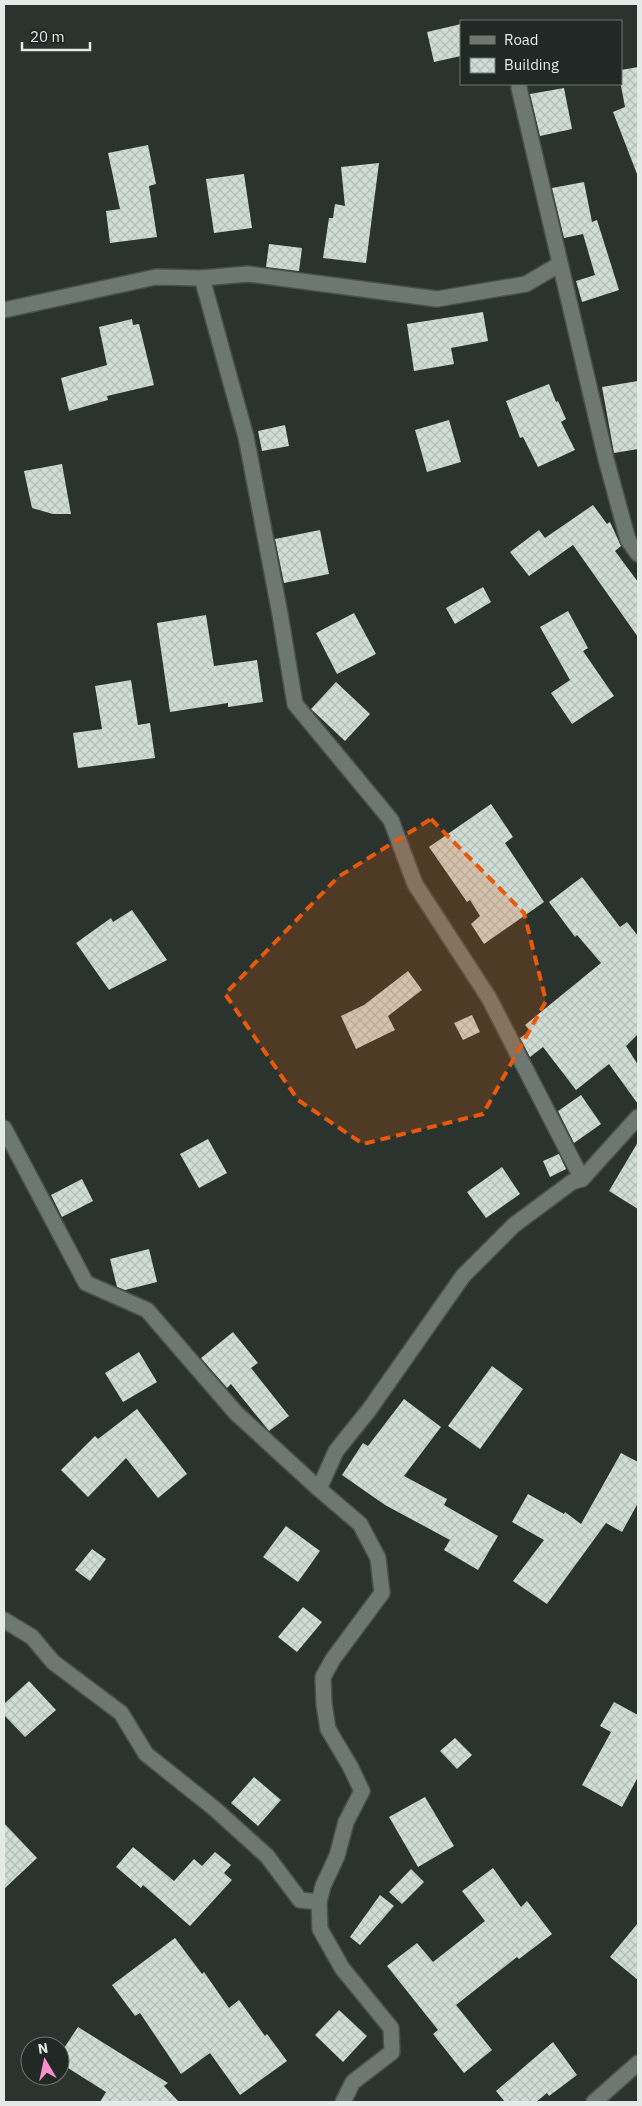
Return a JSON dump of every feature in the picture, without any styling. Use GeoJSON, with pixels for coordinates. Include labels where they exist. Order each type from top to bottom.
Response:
{"type":"FeatureCollection","features":[{"type":"Feature","properties":{"kind":"street"},"geometry":{"type":"LineString","coordinates":[[519,88],[606,459],[628,540],[638,554]]}},
{"type":"Feature","properties":{"kind":"street"},"geometry":{"type":"LineString","coordinates":[[4,310],[156,277],[202,278],[248,274],[437,299],[526,284],[560,264]]}},
{"type":"Feature","properties":{"kind":"street"},"geometry":{"type":"LineString","coordinates":[[202,278],[246,436],[295,704],[391,820],[415,884],[489,998],[582,1179]]}},
{"type":"Feature","properties":{"kind":"street"},"geometry":{"type":"LineString","coordinates":[[319,1489],[336,1451],[369,1410],[463,1276],[514,1225],[572,1182],[582,1179],[638,1117]]}},
{"type":"Feature","properties":{"kind":"street"},"geometry":{"type":"LineString","coordinates":[[4,1128],[86,1283],[147,1310],[236,1413],[360,1524],[378,1558],[382,1593],[333,1659],[323,1677],[324,1704],[328,1729],[350,1766],[362,1792],[346,1822],[338,1856],[323,1886],[320,1902],[320,1929],[337,1960],[391,2028],[392,2052],[353,2082],[343,2102]]}},
{"type":"Feature","properties":{"kind":"street"},"geometry":{"type":"LineString","coordinates":[[4,1620],[32,1637],[53,1662],[121,1713],[146,1754],[215,1809],[268,1856],[300,1900],[320,1902]]}},
{"type":"Feature","properties":{"kind":"street"},"geometry":{"type":"LineString","coordinates":[[594,2102],[638,2063]]}},
{"type":"Feature","properties":{"kind":"highlighted area"},"geometry":{"type":"Polygon","coordinates":[[[431,819],[524,913],[546,1001],[483,1114],[363,1144],[298,1100],[225,994],[338,877],[431,819]]]}},
{"type":"Feature","properties":{"kind":"building"},"geometry":{"type":"Polygon","coordinates":[[[460,24],[460,56],[434,62],[427,32],[460,24]]]}},
{"type":"Feature","properties":{"kind":"building"},"geometry":{"type":"Polygon","coordinates":[[[638,67],[638,174],[613,112],[625,107],[621,86],[622,70],[638,67]]]}},
{"type":"Feature","properties":{"kind":"building"},"geometry":{"type":"Polygon","coordinates":[[[564,88],[572,129],[540,136],[530,94],[564,88]]]}},
{"type":"Feature","properties":{"kind":"building"},"geometry":{"type":"Polygon","coordinates":[[[148,145],[156,184],[149,186],[157,237],[110,243],[106,211],[120,209],[108,153],[148,145]]]}},
{"type":"Feature","properties":{"kind":"building"},"geometry":{"type":"Polygon","coordinates":[[[379,163],[366,263],[323,258],[329,218],[333,218],[335,204],[345,206],[341,167],[379,163]]]}},
{"type":"Feature","properties":{"kind":"building"},"geometry":{"type":"Polygon","coordinates":[[[244,174],[252,228],[214,233],[206,179],[244,174]]]}},
{"type":"Feature","properties":{"kind":"building"},"geometry":{"type":"Polygon","coordinates":[[[584,182],[592,222],[597,220],[619,290],[582,302],[576,281],[595,275],[583,234],[564,238],[552,188],[584,182]]]}},
{"type":"Feature","properties":{"kind":"building"},"geometry":{"type":"Polygon","coordinates":[[[269,244],[302,248],[299,271],[266,267],[269,244]]]}},
{"type":"Feature","properties":{"kind":"building"},"geometry":{"type":"Polygon","coordinates":[[[483,312],[488,341],[451,348],[454,364],[414,371],[407,324],[483,312]]]}},
{"type":"Feature","properties":{"kind":"building"},"geometry":{"type":"Polygon","coordinates":[[[132,319],[133,325],[139,324],[154,385],[107,396],[108,400],[69,411],[61,378],[107,365],[99,327],[132,319]]]}},
{"type":"Feature","properties":{"kind":"building"},"geometry":{"type":"Polygon","coordinates":[[[638,381],[638,449],[614,453],[602,387],[638,381]]]}},
{"type":"Feature","properties":{"kind":"building"},"geometry":{"type":"Polygon","coordinates":[[[549,384],[556,402],[558,401],[566,419],[561,422],[575,450],[538,467],[523,437],[520,438],[506,401],[549,384]]]}},
{"type":"Feature","properties":{"kind":"building"},"geometry":{"type":"Polygon","coordinates":[[[449,420],[461,462],[427,472],[415,430],[449,420]]]}},
{"type":"Feature","properties":{"kind":"building"},"geometry":{"type":"Polygon","coordinates":[[[285,425],[289,446],[262,451],[258,431],[285,425]]]}},
{"type":"Feature","properties":{"kind":"building"},"geometry":{"type":"Polygon","coordinates":[[[62,464],[71,514],[53,514],[32,508],[24,471],[62,464]]]}},
{"type":"Feature","properties":{"kind":"building"},"geometry":{"type":"Polygon","coordinates":[[[593,505],[607,524],[610,522],[621,546],[615,551],[638,582],[638,637],[573,545],[529,576],[510,552],[539,530],[545,538],[593,505]]]}},
{"type":"Feature","properties":{"kind":"building"},"geometry":{"type":"Polygon","coordinates":[[[320,530],[329,574],[284,583],[275,539],[320,530]]]}},
{"type":"Feature","properties":{"kind":"building"},"geometry":{"type":"Polygon","coordinates":[[[483,587],[491,602],[455,624],[446,608],[483,587]]]}},
{"type":"Feature","properties":{"kind":"building"},"geometry":{"type":"Polygon","coordinates":[[[568,611],[588,648],[583,651],[614,696],[572,724],[551,693],[570,680],[540,627],[568,611]]]}},
{"type":"Feature","properties":{"kind":"building"},"geometry":{"type":"Polygon","coordinates":[[[354,613],[376,654],[337,674],[316,633],[354,613]]]}},
{"type":"Feature","properties":{"kind":"building"},"geometry":{"type":"Polygon","coordinates":[[[206,615],[214,666],[257,660],[263,702],[228,707],[228,703],[170,712],[157,623],[206,615]]]}},
{"type":"Feature","properties":{"kind":"building"},"geometry":{"type":"Polygon","coordinates":[[[131,680],[138,725],[150,723],[155,758],[78,768],[73,733],[102,729],[95,686],[131,680]]]}},
{"type":"Feature","properties":{"kind":"building"},"geometry":{"type":"Polygon","coordinates":[[[336,682],[370,714],[345,741],[311,709],[336,682]]]}},
{"type":"Feature","properties":{"kind":"building"},"geometry":{"type":"Polygon","coordinates":[[[491,804],[513,837],[505,843],[544,902],[484,944],[471,924],[480,916],[470,900],[467,902],[429,847],[491,804]]]}},
{"type":"Feature","properties":{"kind":"building"},"geometry":{"type":"Polygon","coordinates":[[[582,877],[620,927],[627,922],[638,936],[638,1034],[626,1046],[638,1065],[638,1104],[609,1064],[576,1090],[543,1047],[530,1057],[520,1038],[530,1031],[525,1025],[601,963],[577,935],[575,937],[549,902],[582,877]]]}},
{"type":"Feature","properties":{"kind":"building"},"geometry":{"type":"Polygon","coordinates":[[[132,910],[167,960],[109,990],[76,943],[111,918],[113,922],[132,910]]]}},
{"type":"Feature","properties":{"kind":"building"},"geometry":{"type":"Polygon","coordinates":[[[408,971],[422,990],[388,1016],[395,1030],[356,1049],[341,1016],[364,1005],[408,971]]]}},
{"type":"Feature","properties":{"kind":"building"},"geometry":{"type":"Polygon","coordinates":[[[472,1015],[480,1032],[463,1040],[454,1023],[472,1015]]]}},
{"type":"Feature","properties":{"kind":"building"},"geometry":{"type":"Polygon","coordinates":[[[581,1095],[601,1124],[574,1143],[558,1111],[581,1095]]]}},
{"type":"Feature","properties":{"kind":"building"},"geometry":{"type":"Polygon","coordinates":[[[208,1139],[227,1173],[199,1188],[180,1154],[208,1139]]]}},
{"type":"Feature","properties":{"kind":"building"},"geometry":{"type":"Polygon","coordinates":[[[638,1142],[638,1209],[609,1191],[638,1142]]]}},
{"type":"Feature","properties":{"kind":"building"},"geometry":{"type":"Polygon","coordinates":[[[559,1154],[566,1169],[550,1177],[543,1161],[559,1154]]]}},
{"type":"Feature","properties":{"kind":"building"},"geometry":{"type":"Polygon","coordinates":[[[502,1167],[520,1194],[486,1218],[467,1192],[502,1167]]]}},
{"type":"Feature","properties":{"kind":"building"},"geometry":{"type":"Polygon","coordinates":[[[82,1179],[93,1201],[62,1217],[51,1195],[82,1179]]]}},
{"type":"Feature","properties":{"kind":"building"},"geometry":{"type":"Polygon","coordinates":[[[149,1249],[157,1282],[125,1290],[117,1287],[110,1259],[149,1249]]]}},
{"type":"Feature","properties":{"kind":"building"},"geometry":{"type":"Polygon","coordinates":[[[233,1332],[258,1363],[251,1368],[289,1416],[269,1431],[231,1384],[227,1388],[201,1358],[233,1332]]]}},
{"type":"Feature","properties":{"kind":"building"},"geometry":{"type":"Polygon","coordinates":[[[139,1352],[157,1382],[123,1402],[105,1373],[139,1352]]]}},
{"type":"Feature","properties":{"kind":"building"},"geometry":{"type":"Polygon","coordinates":[[[492,1366],[523,1389],[480,1449],[448,1426],[492,1366]]]}},
{"type":"Feature","properties":{"kind":"building"},"geometry":{"type":"Polygon","coordinates":[[[404,1399],[441,1427],[404,1476],[447,1499],[444,1505],[498,1536],[478,1570],[444,1550],[450,1540],[385,1505],[342,1475],[363,1443],[368,1446],[404,1399]]]}},
{"type":"Feature","properties":{"kind":"building"},"geometry":{"type":"Polygon","coordinates":[[[137,1409],[187,1474],[158,1498],[126,1458],[88,1497],[61,1470],[95,1436],[98,1439],[137,1409]]]}},
{"type":"Feature","properties":{"kind":"building"},"geometry":{"type":"Polygon","coordinates":[[[621,1453],[638,1462],[638,1503],[622,1532],[606,1523],[547,1604],[513,1581],[544,1540],[512,1522],[528,1494],[564,1514],[565,1512],[581,1524],[621,1453]]]}},
{"type":"Feature","properties":{"kind":"building"},"geometry":{"type":"Polygon","coordinates":[[[286,1526],[320,1551],[298,1582],[263,1557],[286,1526]]]}},
{"type":"Feature","properties":{"kind":"building"},"geometry":{"type":"Polygon","coordinates":[[[92,1549],[106,1559],[90,1581],[75,1570],[92,1549]]]}},
{"type":"Feature","properties":{"kind":"building"},"geometry":{"type":"Polygon","coordinates":[[[303,1607],[322,1622],[297,1652],[278,1637],[303,1607]]]}},
{"type":"Feature","properties":{"kind":"building"},"geometry":{"type":"Polygon","coordinates":[[[29,1681],[56,1710],[25,1737],[4,1715],[4,1704],[29,1681]]]}},
{"type":"Feature","properties":{"kind":"building"},"geometry":{"type":"Polygon","coordinates":[[[614,1702],[638,1715],[638,1777],[622,1807],[582,1785],[611,1732],[600,1726],[614,1702]]]}},
{"type":"Feature","properties":{"kind":"building"},"geometry":{"type":"Polygon","coordinates":[[[455,1738],[472,1755],[457,1769],[440,1751],[455,1738]]]}},
{"type":"Feature","properties":{"kind":"building"},"geometry":{"type":"Polygon","coordinates":[[[254,1777],[281,1800],[258,1826],[231,1803],[254,1777]]]}},
{"type":"Feature","properties":{"kind":"building"},"geometry":{"type":"Polygon","coordinates":[[[425,1797],[454,1846],[418,1867],[389,1817],[425,1797]]]}},
{"type":"Feature","properties":{"kind":"building"},"geometry":{"type":"Polygon","coordinates":[[[4,1823],[37,1858],[4,1889],[4,1823]]]}},
{"type":"Feature","properties":{"kind":"building"},"geometry":{"type":"Polygon","coordinates":[[[133,1847],[174,1881],[194,1859],[202,1866],[215,1852],[231,1865],[224,1873],[232,1880],[190,1926],[143,1885],[141,1888],[116,1867],[133,1847]]]}},
{"type":"Feature","properties":{"kind":"building"},"geometry":{"type":"Polygon","coordinates":[[[493,1868],[521,1907],[527,1901],[552,1934],[519,1959],[517,1957],[456,2005],[492,2050],[464,2073],[433,2034],[438,2030],[387,1966],[417,1943],[433,1962],[485,1921],[462,1891],[493,1868]]]}},
{"type":"Feature","properties":{"kind":"building"},"geometry":{"type":"Polygon","coordinates":[[[411,1869],[424,1882],[402,1904],[389,1892],[411,1869]]]}},
{"type":"Feature","properties":{"kind":"building"},"geometry":{"type":"Polygon","coordinates":[[[380,1895],[394,1906],[360,1945],[350,1937],[380,1895]]]}},
{"type":"Feature","properties":{"kind":"building"},"geometry":{"type":"Polygon","coordinates":[[[638,1923],[638,1980],[610,1957],[638,1923]]]}},
{"type":"Feature","properties":{"kind":"building"},"geometry":{"type":"Polygon","coordinates":[[[175,1938],[202,1974],[204,1972],[229,2008],[239,2000],[265,2036],[267,2034],[287,2061],[240,2095],[210,2053],[181,2074],[140,2013],[135,2016],[112,1985],[175,1938]]]}},
{"type":"Feature","properties":{"kind":"building"},"geometry":{"type":"Polygon","coordinates":[[[339,2010],[367,2036],[343,2062],[315,2035],[339,2010]]]}},
{"type":"Feature","properties":{"kind":"building"},"geometry":{"type":"Polygon","coordinates":[[[78,2027],[168,2083],[164,2086],[179,2102],[100,2102],[106,2092],[70,2069],[70,2039],[78,2027]]]}},
{"type":"Feature","properties":{"kind":"building"},"geometry":{"type":"Polygon","coordinates":[[[553,2042],[577,2075],[549,2096],[547,2093],[536,2102],[505,2102],[496,2091],[553,2042]]]}}]}
